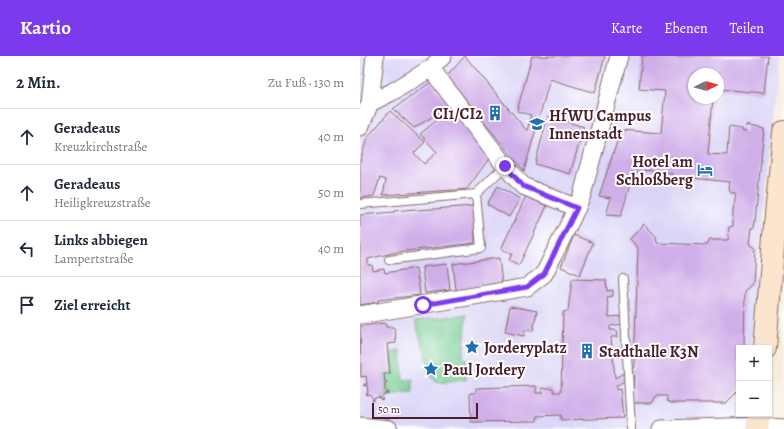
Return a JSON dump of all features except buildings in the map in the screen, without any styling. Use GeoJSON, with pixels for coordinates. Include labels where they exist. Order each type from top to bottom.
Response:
{"type":"FeatureCollection","features":[{"type":"Feature","properties":{"kind":"street"},"geometry":{"type":"LineString","coordinates":[[360,127],[370,103],[375,56]]}},
{"type":"Feature","properties":{"kind":"street"},"geometry":{"type":"LineString","coordinates":[[360,315],[527,287],[544,274],[582,195],[619,56]]}},
{"type":"Feature","properties":{"kind":"street"},"geometry":{"type":"LineString","coordinates":[[370,103],[392,92],[438,62]]}},
{"type":"Feature","properties":{"kind":"street"},"geometry":{"type":"LineString","coordinates":[[438,62],[435,74],[505,166],[523,186],[577,208]]}},
{"type":"Feature","properties":{"kind":"street"},"geometry":{"type":"LineString","coordinates":[[765,345],[778,240],[784,132]]}},
{"type":"Feature","properties":{"kind":"street"},"geometry":{"type":"LineString","coordinates":[[661,429],[758,423],[784,428]]}},
{"type":"Feature","properties":{"kind":"street"},"geometry":{"type":"LineString","coordinates":[[360,426],[390,429]]}},
{"type":"Feature","properties":{"kind":"lane"},"geometry":{"type":"LineString","coordinates":[[360,204],[476,194],[505,166]]}},
{"type":"Feature","properties":{"kind":"lane"},"geometry":{"type":"LineString","coordinates":[[389,260],[481,248],[476,194]]}},
{"type":"Feature","properties":{"kind":"lane"},"geometry":{"type":"LineString","coordinates":[[623,279],[631,429]]}},
{"type":"Feature","properties":{"kind":"shaded area"},"geometry":{"type":"Polygon","coordinates":[[[360,56],[779,56],[751,345],[736,345],[736,417],[745,417],[744,429],[360,429],[360,56]]]}},
{"type":"Feature","properties":{"kind":"green space"},"geometry":{"type":"Polygon","coordinates":[[[467,314],[463,358],[467,359],[466,380],[437,383],[432,378],[415,321],[467,314]]]}},
{"type":"Feature","properties":{"kind":"green space"},"geometry":{"type":"Polygon","coordinates":[[[401,351],[403,380],[413,379],[413,393],[382,397],[385,393],[388,394],[388,392],[385,391],[385,384],[387,382],[385,382],[384,374],[394,373],[392,352],[401,351]]]}},
{"type":"Feature","properties":{"kind":"place","name":"CI1/CI2"},"geometry":{"type":"Point","coordinates":[495,113]}},
{"type":"Feature","properties":{"kind":"place","name":"HfWU Campus Innenstadt"},"geometry":{"type":"Point","coordinates":[537,124]}},
{"type":"Feature","properties":{"kind":"place","name":"Hotel am Schloßberg"},"geometry":{"type":"Point","coordinates":[705,170]}},
{"type":"Feature","properties":{"kind":"place","name":"Jorderyplatz"},"geometry":{"type":"Point","coordinates":[472,347]}},
{"type":"Feature","properties":{"kind":"place","name":"Stadthalle K3N"},"geometry":{"type":"Point","coordinates":[587,351]}},
{"type":"Feature","properties":{"kind":"place","name":"Paul Jordery"},"geometry":{"type":"Point","coordinates":[431,369]}},
{"type":"Feature","properties":{"kind":"route"},"geometry":{"type":"LineString","coordinates":[[423,305],[527,287],[544,274],[577,208],[523,186],[505,166]]}}]}
